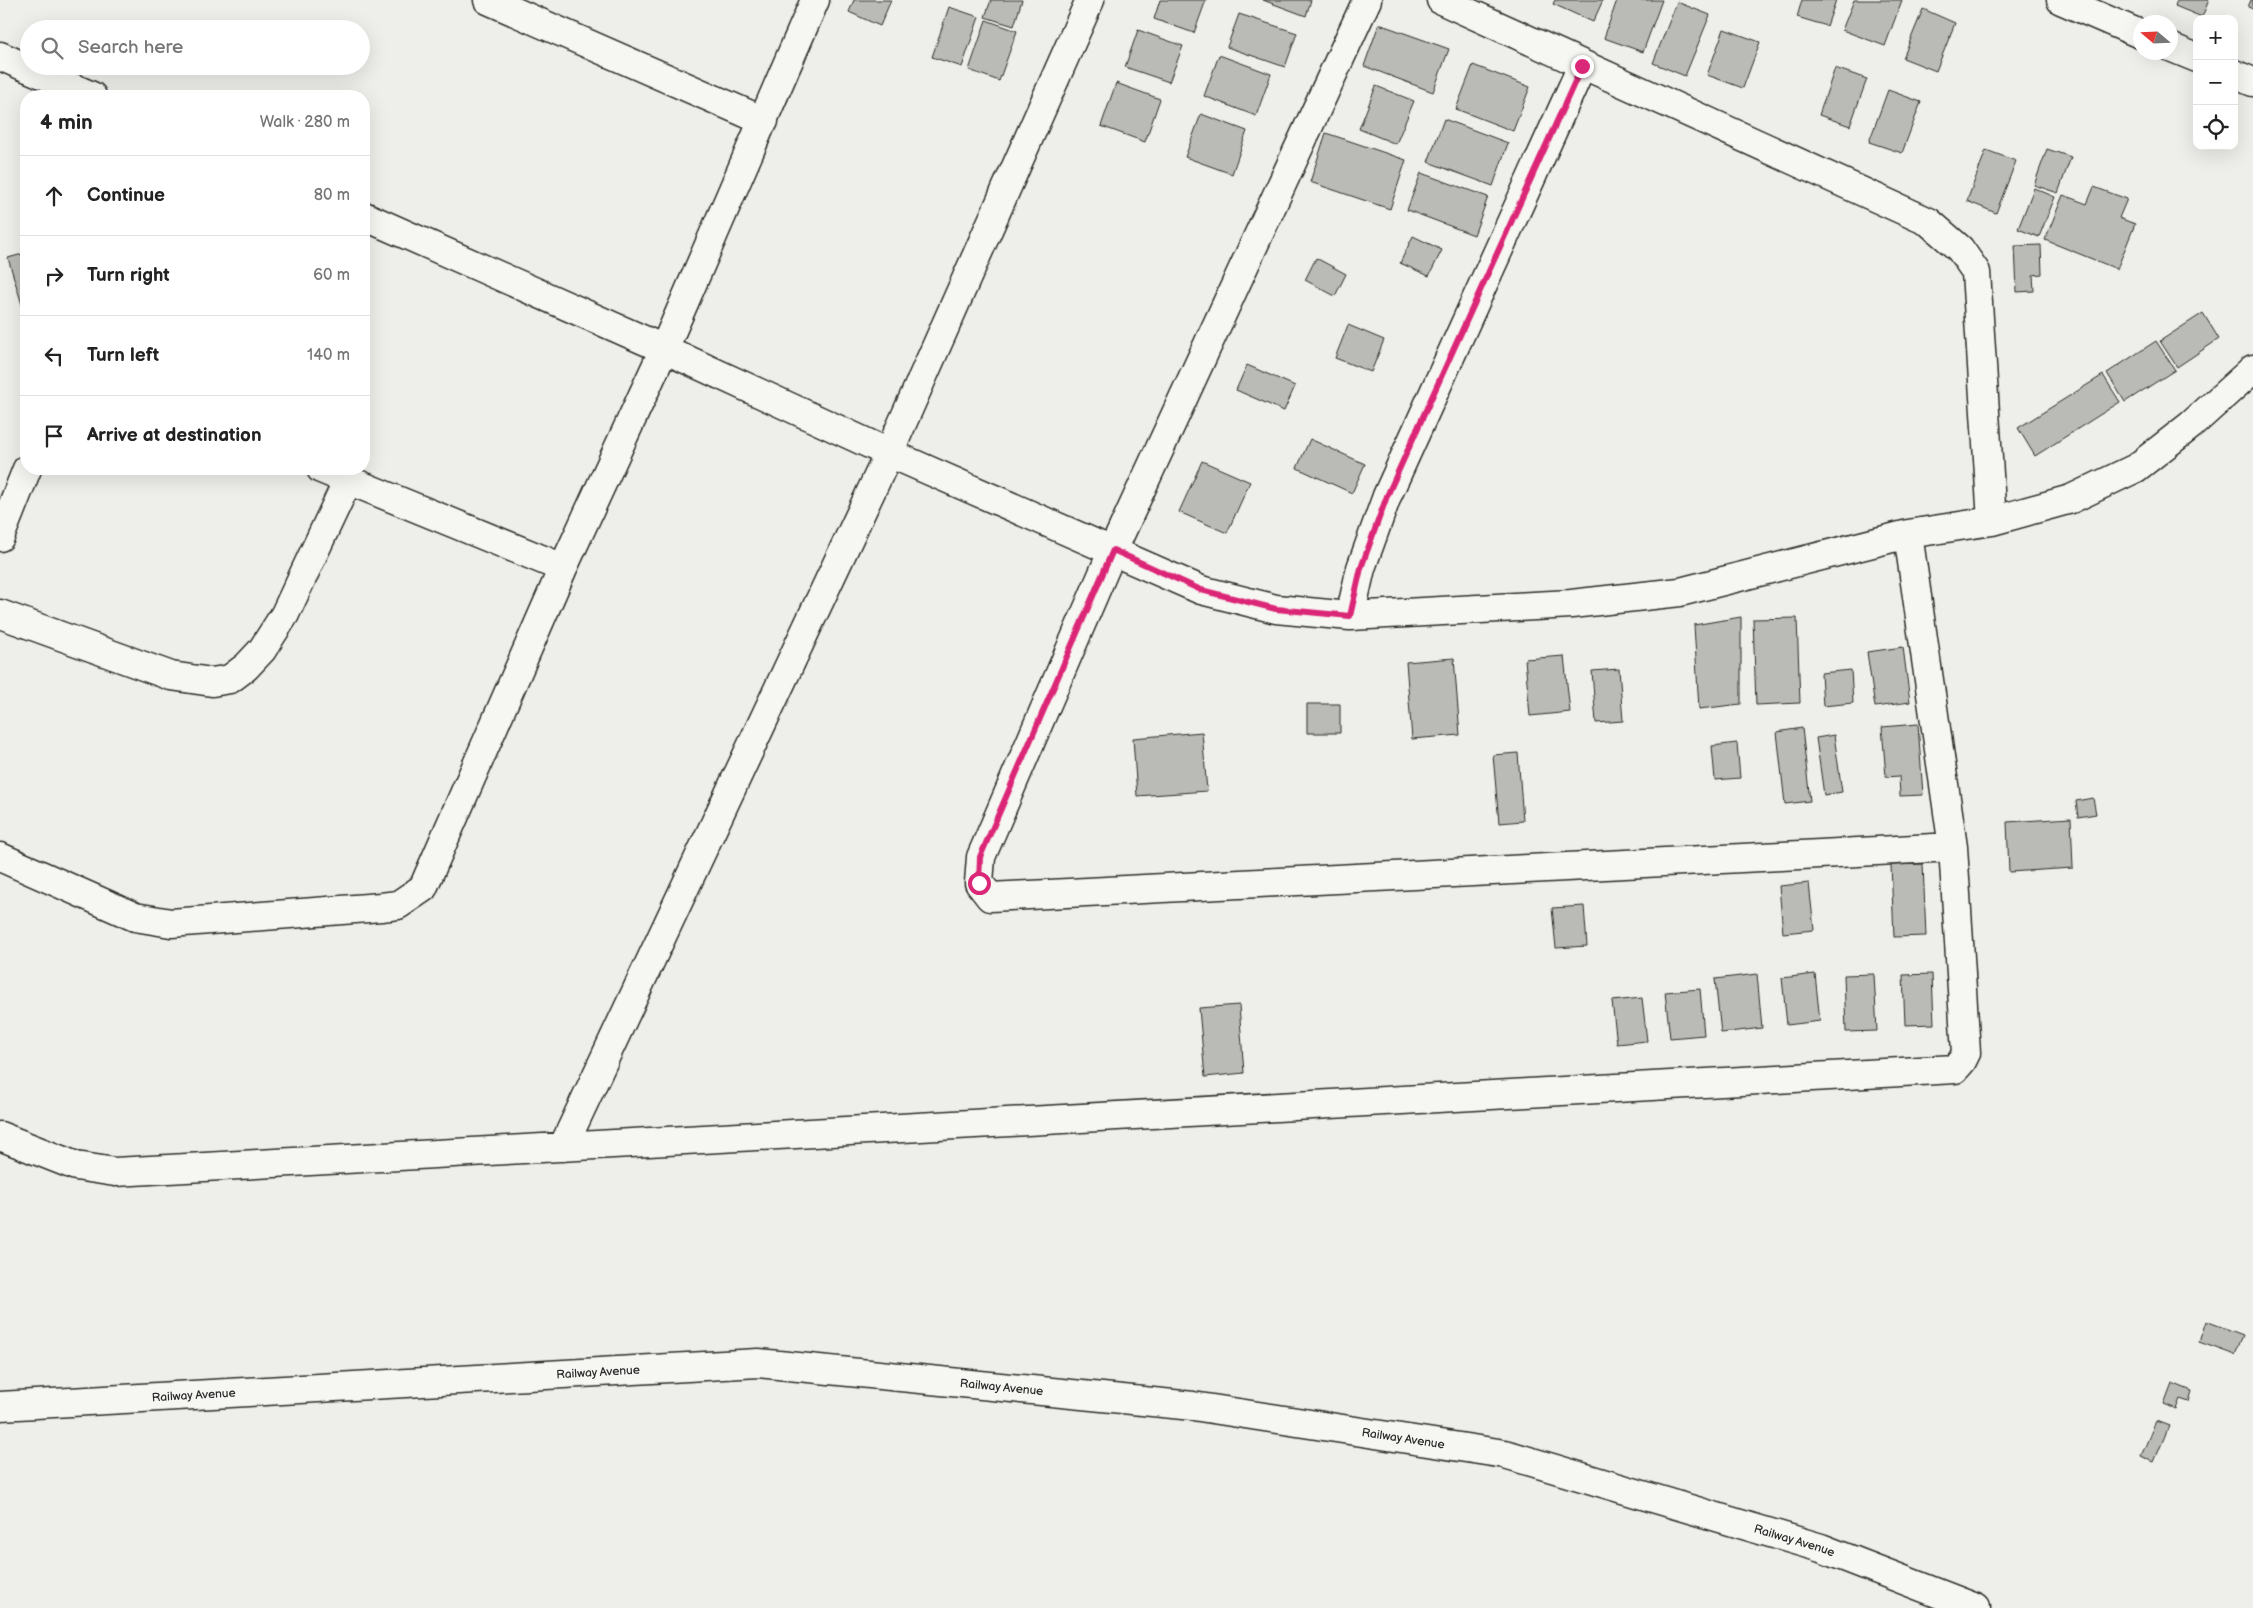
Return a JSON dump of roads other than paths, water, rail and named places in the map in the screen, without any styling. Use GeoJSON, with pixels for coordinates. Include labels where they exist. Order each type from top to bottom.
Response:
{"type":"FeatureCollection","features":[{"type":"Feature","properties":{"kind":"street"},"geometry":{"type":"LineString","coordinates":[[488,0],[764,121]]}},
{"type":"Feature","properties":{"kind":"street"},"geometry":{"type":"LineString","coordinates":[[0,857],[135,916],[171,923],[398,905],[423,888],[563,568],[664,349],[815,0]]}},
{"type":"Feature","properties":{"kind":"street"},"geometry":{"type":"LineString","coordinates":[[563,1147],[889,453],[1090,0]]}},
{"type":"Feature","properties":{"kind":"street"},"geometry":{"type":"LineString","coordinates":[[1367,0],[1113,550],[980,857],[979,883],[990,897],[1953,846]]}},
{"type":"Feature","properties":{"kind":"street"},"geometry":{"type":"LineString","coordinates":[[1441,0],[1582,66],[1929,222],[1960,249],[1976,272],[1992,521]]}},
{"type":"Feature","properties":{"kind":"street"},"geometry":{"type":"LineString","coordinates":[[2061,0],[2133,31]]}},
{"type":"Feature","properties":{"kind":"street"},"geometry":{"type":"LineString","coordinates":[[2178,50],[2193,56]]}},
{"type":"Feature","properties":{"kind":"street"},"geometry":{"type":"LineString","coordinates":[[0,56],[20,65]]}},
{"type":"Feature","properties":{"kind":"street"},"geometry":{"type":"LineString","coordinates":[[1350,616],[1361,568],[1387,496],[1582,66]]}},
{"type":"Feature","properties":{"kind":"street"},"geometry":{"type":"LineString","coordinates":[[44,75],[78,90]]}},
{"type":"Feature","properties":{"kind":"street"},"geometry":{"type":"LineString","coordinates":[[2238,76],[2253,82]]}},
{"type":"Feature","properties":{"kind":"street"},"geometry":{"type":"LineString","coordinates":[[370,219],[664,349],[889,453],[1201,590],[1276,609],[1350,616],[1571,604],[1680,592],[1908,534],[1992,521],[2071,499],[2136,468],[2191,425],[2253,369]]}},
{"type":"Feature","properties":{"kind":"street"},"geometry":{"type":"LineString","coordinates":[[0,537],[25,475]]}},
{"type":"Feature","properties":{"kind":"street"},"geometry":{"type":"LineString","coordinates":[[336,475],[563,568]]}},
{"type":"Feature","properties":{"kind":"street"},"geometry":{"type":"LineString","coordinates":[[0,614],[171,676],[212,682],[230,679],[246,668],[262,650],[286,614],[348,480]]}},
{"type":"Feature","properties":{"kind":"street"},"geometry":{"type":"LineString","coordinates":[[0,1136],[76,1166],[115,1172],[1955,1069],[1966,1053],[1953,846],[1908,534]]}},
{"type":"Feature","properties":{"kind":"street","name":"Railway Avenue"},"geometry":{"type":"LineString","coordinates":[[0,1406],[758,1363],[1193,1406],[1505,1454],[1821,1548],[1976,1608]]}}]}
